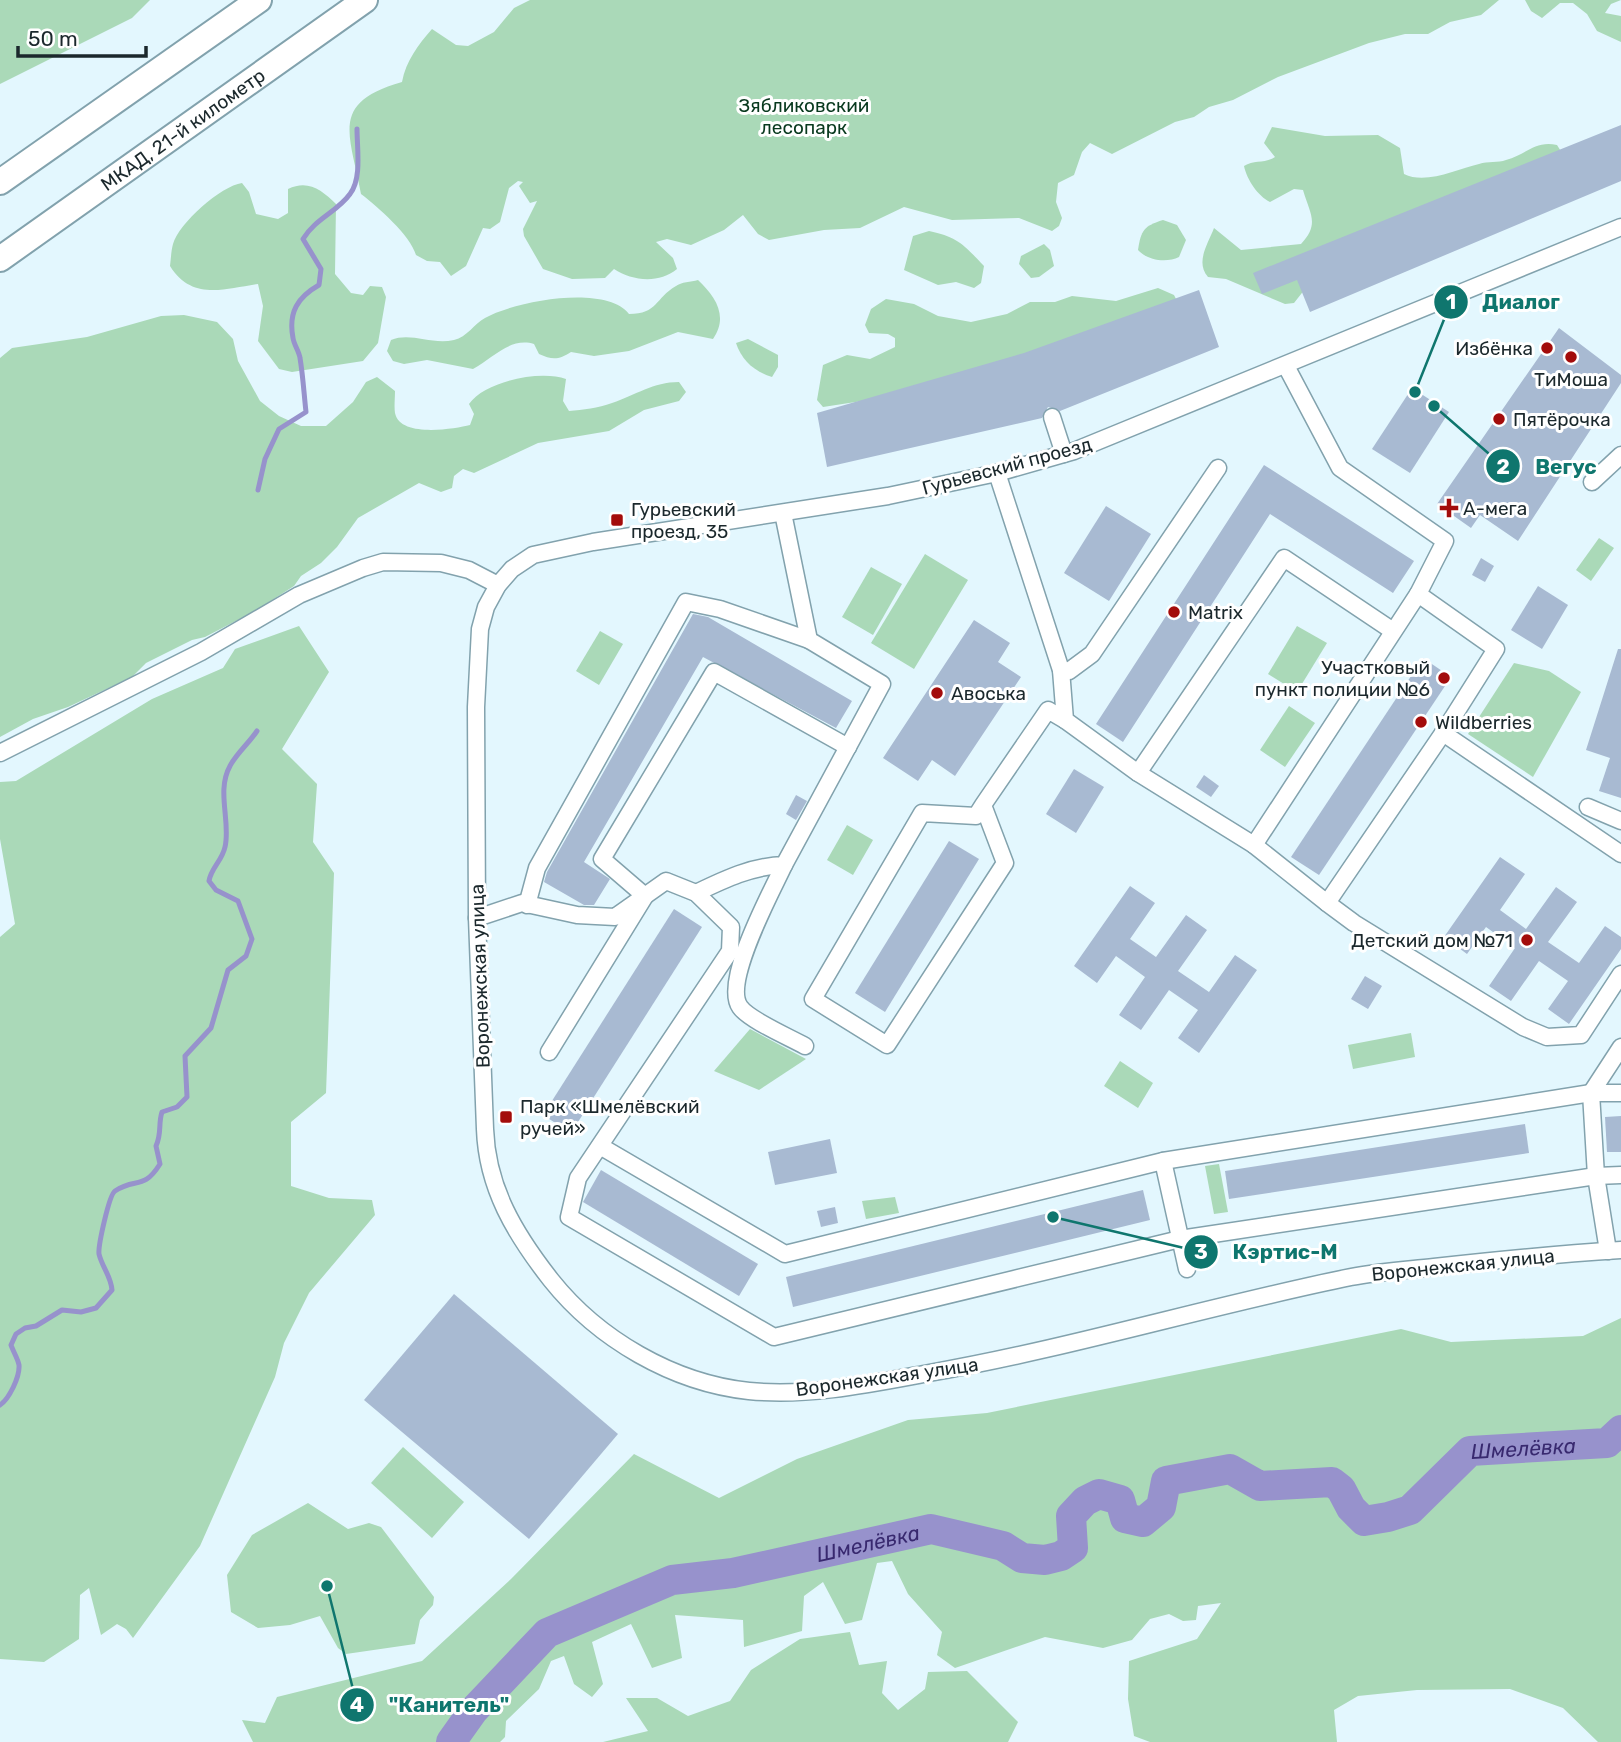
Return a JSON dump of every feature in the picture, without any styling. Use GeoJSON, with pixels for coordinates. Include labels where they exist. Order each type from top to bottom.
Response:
{"type":"FeatureCollection","features":[{"type":"Feature","properties":{"kind":"highway"},"geometry":{"type":"LineString","coordinates":[[0,183],[259,0]]}},
{"type":"Feature","properties":{"kind":"highway","name":"МКАД, 21-й километр"},"geometry":{"type":"LineString","coordinates":[[0,259],[365,0]]}},
{"type":"Feature","properties":{"kind":"street","name":"Гурьевский проезд"},"geometry":{"type":"LineString","coordinates":[[480,629],[486,607],[498,585],[512,569],[533,555],[593,542],[888,496],[997,473],[1064,454],[1621,228]]}},
{"type":"Feature","properties":{"kind":"street"},"geometry":{"type":"LineString","coordinates":[[1254,845],[1418,594],[1445,541],[1340,468],[1286,366]]}},
{"type":"Feature","properties":{"kind":"street"},"geometry":{"type":"LineString","coordinates":[[1052,417],[1064,454]]}},
{"type":"Feature","properties":{"kind":"street"},"geometry":{"type":"LineString","coordinates":[[1592,482],[1621,455]]}},
{"type":"Feature","properties":{"kind":"street"},"geometry":{"type":"LineString","coordinates":[[1061,670],[1069,671],[1092,654],[1219,468]]}},
{"type":"Feature","properties":{"kind":"street"},"geometry":{"type":"LineString","coordinates":[[997,473],[1061,670],[1065,720]]}},
{"type":"Feature","properties":{"kind":"street"},"geometry":{"type":"LineString","coordinates":[[783,513],[809,640]]}},
{"type":"Feature","properties":{"kind":"street"},"geometry":{"type":"LineString","coordinates":[[1138,773],[1284,558],[1394,631]]}},
{"type":"Feature","properties":{"kind":"street"},"geometry":{"type":"LineString","coordinates":[[0,753],[201,652],[299,595],[363,568],[383,562],[440,563],[469,570],[498,585]]}},
{"type":"Feature","properties":{"kind":"street"},"geometry":{"type":"LineString","coordinates":[[1327,903],[1443,733],[1496,649],[1418,594]]}},
{"type":"Feature","properties":{"kind":"street"},"geometry":{"type":"LineString","coordinates":[[527,905],[537,867],[686,602],[720,609],[809,640],[882,684],[785,865],[754,929],[735,986],[735,996],[741,1009],[805,1046]]}},
{"type":"Feature","properties":{"kind":"street","name":"Воронежская улица"},"geometry":{"type":"LineString","coordinates":[[480,629],[476,707],[477,918],[486,1147],[497,1193],[508,1220],[565,1297],[590,1320],[635,1352],[701,1380],[746,1391],[786,1392],[897,1379],[991,1362],[1198,1311],[1355,1277],[1523,1256],[1615,1250]]}},
{"type":"Feature","properties":{"kind":"street"},"geometry":{"type":"LineString","coordinates":[[645,896],[602,859],[713,672],[848,747]]}},
{"type":"Feature","properties":{"kind":"street"},"geometry":{"type":"LineString","coordinates":[[983,805],[1005,863],[887,1045],[813,999],[922,813],[976,816],[983,805],[1048,710],[1138,773],[1254,845],[1354,923],[1523,1027],[1547,1037],[1581,1035],[1621,974]]}},
{"type":"Feature","properties":{"kind":"street"},"geometry":{"type":"LineString","coordinates":[[1443,733],[1621,855]]}},
{"type":"Feature","properties":{"kind":"street"},"geometry":{"type":"LineString","coordinates":[[1588,807],[1621,821]]}},
{"type":"Feature","properties":{"kind":"street"},"geometry":{"type":"LineString","coordinates":[[696,893],[735,874],[767,866],[785,865]]}},
{"type":"Feature","properties":{"kind":"street"},"geometry":{"type":"LineString","coordinates":[[477,918],[527,905],[577,915],[615,917],[666,881],[696,893],[732,928],[730,951],[578,1178],[569,1217],[774,1337],[1180,1239],[1596,1175],[1621,1175]]}},
{"type":"Feature","properties":{"kind":"street"},"geometry":{"type":"LineString","coordinates":[[549,1052],[645,896]]}},
{"type":"Feature","properties":{"kind":"street"},"geometry":{"type":"LineString","coordinates":[[1615,1250],[1596,1175],[1591,1093],[1621,1047]]}},
{"type":"Feature","properties":{"kind":"street"},"geometry":{"type":"LineString","coordinates":[[600,1146],[785,1254],[1163,1161],[1591,1093],[1621,1093]]}},
{"type":"Feature","properties":{"kind":"street"},"geometry":{"type":"LineString","coordinates":[[1163,1161],[1187,1269]]}},
{"type":"Feature","properties":{"kind":"green space"},"geometry":{"type":"Polygon","coordinates":[[[0,0],[150,0],[132,18],[0,84],[0,0]]]}},
{"type":"Feature","properties":{"kind":"green space","name":"Зябликовский лесопарк"},"geometry":{"type":"Polygon","coordinates":[[[530,0],[1499,0],[1481,15],[1450,22],[1428,34],[1405,34],[1369,43],[1278,77],[1233,100],[1175,122],[1112,154],[1090,143],[1082,152],[1074,175],[1058,183],[1056,202],[1062,218],[1059,226],[1052,231],[1019,218],[952,220],[904,207],[860,228],[824,230],[769,240],[758,234],[743,215],[724,230],[691,245],[667,239],[656,242],[673,258],[677,269],[662,277],[637,278],[614,269],[605,278],[572,279],[543,269],[524,236],[523,229],[537,201],[530,203],[519,186],[523,182],[518,181],[509,188],[500,222],[490,229],[483,228],[466,266],[451,276],[440,262],[427,261],[416,255],[400,230],[361,194],[352,154],[350,123],[354,111],[363,100],[379,90],[402,82],[413,54],[432,29],[456,45],[468,46],[494,32],[514,8],[530,0]]]}},
{"type":"Feature","properties":{"kind":"green space"},"geometry":{"type":"Polygon","coordinates":[[[1525,0],[1621,0],[1611,4],[1605,13],[1621,16],[1621,42],[1597,31],[1587,14],[1573,3],[1560,3],[1542,18],[1531,11],[1525,0]]]}},
{"type":"Feature","properties":{"kind":"green space"},"geometry":{"type":"Polygon","coordinates":[[[1272,127],[1325,136],[1378,135],[1400,148],[1404,174],[1422,178],[1482,163],[1503,161],[1543,145],[1557,145],[1562,153],[1305,289],[1294,303],[1285,304],[1226,279],[1208,277],[1203,265],[1204,253],[1214,228],[1241,250],[1301,244],[1307,237],[1312,218],[1303,190],[1294,189],[1270,202],[1257,192],[1245,171],[1244,166],[1248,164],[1275,157],[1264,143],[1272,127]]]}},
{"type":"Feature","properties":{"kind":"green space"},"geometry":{"type":"Polygon","coordinates":[[[242,183],[249,192],[256,214],[278,219],[288,213],[288,189],[295,186],[314,188],[336,204],[335,274],[351,293],[363,295],[370,286],[382,287],[386,297],[378,343],[363,361],[292,372],[279,369],[258,341],[263,306],[258,284],[221,290],[199,288],[188,284],[170,266],[173,244],[183,226],[213,198],[242,183]]]}},
{"type":"Feature","properties":{"kind":"green space"},"geometry":{"type":"Polygon","coordinates":[[[1163,220],[1177,225],[1186,240],[1179,257],[1152,259],[1138,250],[1140,238],[1144,230],[1163,220]]]}},
{"type":"Feature","properties":{"kind":"green space"},"geometry":{"type":"Polygon","coordinates":[[[929,231],[954,239],[984,266],[981,283],[974,288],[956,282],[938,285],[904,270],[913,236],[929,231]]]}},
{"type":"Feature","properties":{"kind":"green space"},"geometry":{"type":"Polygon","coordinates":[[[1044,244],[1050,250],[1054,266],[1039,277],[1031,278],[1019,264],[1021,256],[1044,244]]]}},
{"type":"Feature","properties":{"kind":"green space"},"geometry":{"type":"Polygon","coordinates":[[[698,280],[710,293],[720,314],[718,331],[713,339],[678,332],[629,351],[594,356],[571,352],[555,358],[539,354],[534,344],[517,343],[473,369],[427,360],[404,364],[393,361],[387,351],[391,340],[399,338],[454,340],[485,318],[538,301],[560,298],[601,300],[617,305],[629,314],[638,313],[651,308],[678,285],[698,280]]]}},
{"type":"Feature","properties":{"kind":"green space"},"geometry":{"type":"Polygon","coordinates":[[[1158,288],[1174,295],[1178,303],[1168,327],[875,399],[823,407],[817,400],[823,365],[847,355],[870,359],[895,347],[895,338],[888,334],[869,333],[865,325],[871,309],[886,299],[914,304],[938,316],[971,322],[1007,314],[1030,302],[1055,302],[1072,296],[1116,301],[1158,288]]]}},
{"type":"Feature","properties":{"kind":"green space"},"geometry":{"type":"Polygon","coordinates":[[[184,315],[217,322],[233,339],[238,361],[260,401],[279,416],[301,426],[326,426],[353,402],[366,382],[377,377],[395,391],[395,413],[399,421],[407,426],[428,430],[470,425],[474,414],[469,404],[477,396],[500,384],[528,377],[566,379],[563,401],[569,411],[607,405],[670,383],[679,382],[686,392],[679,401],[644,410],[609,431],[538,443],[474,473],[463,469],[454,476],[452,488],[441,492],[419,483],[358,518],[337,547],[321,563],[301,576],[294,586],[255,611],[146,663],[132,677],[68,707],[33,719],[0,737],[0,358],[12,348],[87,337],[161,316],[184,315]]]}},
{"type":"Feature","properties":{"kind":"green space"},"geometry":{"type":"Polygon","coordinates":[[[748,339],[778,355],[778,367],[772,377],[760,372],[745,360],[736,343],[748,339]]]}},
{"type":"Feature","properties":{"kind":"green space"},"geometry":{"type":"Polygon","coordinates":[[[1599,538],[1614,548],[1591,581],[1576,570],[1599,538]]]}},
{"type":"Feature","properties":{"kind":"green space"},"geometry":{"type":"Polygon","coordinates":[[[925,554],[968,580],[914,669],[871,643],[925,554]]]}},
{"type":"Feature","properties":{"kind":"green space"},"geometry":{"type":"Polygon","coordinates":[[[871,567],[902,584],[873,635],[842,617],[871,567]]]}},
{"type":"Feature","properties":{"kind":"green space"},"geometry":{"type":"Polygon","coordinates":[[[299,626],[329,672],[282,749],[317,784],[313,842],[334,873],[326,1093],[291,1122],[291,1186],[329,1198],[372,1200],[375,1215],[309,1293],[284,1343],[275,1377],[200,1546],[133,1638],[126,1629],[117,1624],[101,1635],[89,1588],[80,1595],[79,1639],[44,1662],[0,1659],[0,937],[15,924],[0,839],[0,782],[16,781],[152,699],[223,668],[235,649],[299,626]]]}},
{"type":"Feature","properties":{"kind":"green space"},"geometry":{"type":"Polygon","coordinates":[[[1297,626],[1327,643],[1297,692],[1268,674],[1297,626]]]}},
{"type":"Feature","properties":{"kind":"green space"},"geometry":{"type":"Polygon","coordinates":[[[600,631],[623,644],[599,685],[576,671],[600,631]]]}},
{"type":"Feature","properties":{"kind":"green space"},"geometry":{"type":"Polygon","coordinates":[[[1514,663],[1549,671],[1581,692],[1533,777],[1468,734],[1514,663]]]}},
{"type":"Feature","properties":{"kind":"green space"},"geometry":{"type":"Polygon","coordinates":[[[1289,706],[1315,723],[1285,767],[1260,750],[1289,706]]]}},
{"type":"Feature","properties":{"kind":"green space"},"geometry":{"type":"Polygon","coordinates":[[[847,825],[873,840],[853,875],[827,860],[847,825]]]}},
{"type":"Feature","properties":{"kind":"green space"},"geometry":{"type":"Polygon","coordinates":[[[750,1029],[806,1059],[759,1090],[714,1071],[750,1029]]]}},
{"type":"Feature","properties":{"kind":"green space"},"geometry":{"type":"Polygon","coordinates":[[[1411,1033],[1415,1057],[1353,1069],[1348,1045],[1411,1033]]]}},
{"type":"Feature","properties":{"kind":"green space"},"geometry":{"type":"Polygon","coordinates":[[[1120,1061],[1153,1083],[1138,1108],[1104,1086],[1120,1061]]]}},
{"type":"Feature","properties":{"kind":"green space"},"geometry":{"type":"Polygon","coordinates":[[[1219,1164],[1228,1212],[1214,1214],[1205,1166],[1219,1164]]]}},
{"type":"Feature","properties":{"kind":"green space"},"geometry":{"type":"Polygon","coordinates":[[[895,1197],[899,1213],[866,1219],[862,1201],[895,1197]]]}},
{"type":"Feature","properties":{"kind":"green space"},"geometry":{"type":"Polygon","coordinates":[[[1621,1318],[1621,1742],[1598,1742],[1563,1708],[1510,1689],[1417,1690],[1358,1696],[1334,1710],[1337,1742],[1150,1742],[1134,1736],[1128,1699],[1129,1661],[1197,1639],[1221,1603],[1198,1606],[1196,1620],[1183,1621],[1169,1614],[1150,1619],[1132,1640],[1103,1648],[1045,1637],[955,1668],[937,1655],[942,1632],[908,1594],[892,1561],[877,1563],[862,1620],[845,1624],[823,1582],[804,1596],[802,1631],[744,1647],[743,1620],[675,1615],[682,1658],[652,1668],[631,1624],[592,1642],[603,1684],[592,1697],[574,1684],[564,1656],[551,1661],[539,1689],[506,1721],[505,1737],[500,1742],[253,1742],[242,1720],[265,1723],[277,1697],[422,1661],[511,1579],[634,1454],[719,1498],[797,1459],[908,1420],[987,1413],[1401,1329],[1451,1342],[1583,1336],[1621,1318]]]}},
{"type":"Feature","properties":{"kind":"green space"},"geometry":{"type":"Polygon","coordinates":[[[403,1447],[464,1502],[432,1538],[371,1483],[403,1447]]]}},
{"type":"Feature","properties":{"kind":"green space"},"geometry":{"type":"Polygon","coordinates":[[[308,1503],[348,1529],[369,1523],[381,1527],[434,1597],[433,1605],[420,1620],[415,1644],[346,1654],[338,1648],[320,1616],[290,1625],[258,1628],[231,1612],[227,1575],[252,1535],[308,1503]]]}},
{"type":"Feature","properties":{"kind":"green space"},"geometry":{"type":"Polygon","coordinates":[[[850,1632],[859,1665],[887,1661],[882,1693],[898,1710],[925,1689],[928,1672],[967,1671],[1018,1722],[1008,1742],[603,1742],[648,1731],[626,1698],[657,1698],[688,1716],[730,1701],[751,1670],[800,1639],[850,1632]]]}},
{"type":"Feature","properties":{"kind":"building"},"geometry":{"type":"Polygon","coordinates":[[[1621,125],[1621,181],[1310,312],[1297,280],[1262,294],[1253,273],[1621,125]]]}},
{"type":"Feature","properties":{"kind":"building"},"geometry":{"type":"Polygon","coordinates":[[[1199,290],[1219,347],[1060,411],[1048,407],[1042,418],[827,467],[817,413],[1024,353],[1199,290]]]}},
{"type":"Feature","properties":{"kind":"building"},"geometry":{"type":"Polygon","coordinates":[[[1559,328],[1621,375],[1621,383],[1518,541],[1480,515],[1471,528],[1437,504],[1559,328]]]}},
{"type":"Feature","properties":{"kind":"building"},"geometry":{"type":"Polygon","coordinates":[[[1412,388],[1449,412],[1410,473],[1372,449],[1412,388]]]}},
{"type":"Feature","properties":{"kind":"building"},"geometry":{"type":"Polygon","coordinates":[[[1264,465],[1414,561],[1393,593],[1270,514],[1123,742],[1096,724],[1264,465]]]}},
{"type":"Feature","properties":{"kind":"building"},"geometry":{"type":"Polygon","coordinates":[[[1106,506],[1151,534],[1109,601],[1064,573],[1106,506]]]}},
{"type":"Feature","properties":{"kind":"building"},"geometry":{"type":"Polygon","coordinates":[[[1481,558],[1494,566],[1485,582],[1472,575],[1481,558]]]}},
{"type":"Feature","properties":{"kind":"building"},"geometry":{"type":"Polygon","coordinates":[[[1538,586],[1568,605],[1542,649],[1511,630],[1538,586]]]}},
{"type":"Feature","properties":{"kind":"building"},"geometry":{"type":"Polygon","coordinates":[[[693,614],[708,617],[852,701],[836,728],[703,657],[584,862],[610,879],[594,905],[584,905],[544,882],[547,872],[693,614]]]}},
{"type":"Feature","properties":{"kind":"building"},"geometry":{"type":"Polygon","coordinates":[[[974,620],[1010,643],[998,662],[1021,677],[955,776],[932,760],[918,781],[883,758],[974,620]]]}},
{"type":"Feature","properties":{"kind":"building"},"geometry":{"type":"Polygon","coordinates":[[[1618,649],[1621,649],[1621,798],[1599,791],[1610,758],[1586,750],[1618,649]]]}},
{"type":"Feature","properties":{"kind":"building"},"geometry":{"type":"Polygon","coordinates":[[[1423,658],[1451,677],[1319,875],[1291,857],[1423,658]]]}},
{"type":"Feature","properties":{"kind":"building"},"geometry":{"type":"Polygon","coordinates":[[[1074,769],[1104,787],[1076,833],[1046,814],[1074,769]]]}},
{"type":"Feature","properties":{"kind":"building"},"geometry":{"type":"Polygon","coordinates":[[[1204,775],[1219,786],[1211,797],[1196,787],[1204,775]]]}},
{"type":"Feature","properties":{"kind":"building"},"geometry":{"type":"Polygon","coordinates":[[[796,795],[807,801],[796,820],[786,814],[796,795]]]}},
{"type":"Feature","properties":{"kind":"building"},"geometry":{"type":"Polygon","coordinates":[[[949,841],[979,859],[885,1012],[855,993],[949,841]]]}},
{"type":"Feature","properties":{"kind":"building","name":"Детский дом №71"},"geometry":{"type":"Polygon","coordinates":[[[1500,857],[1525,874],[1500,910],[1526,929],[1556,887],[1577,902],[1548,942],[1579,963],[1605,926],[1621,937],[1621,949],[1569,1024],[1548,1009],[1568,981],[1539,961],[1511,1001],[1489,986],[1515,948],[1486,927],[1467,954],[1444,937],[1500,857]]]}},
{"type":"Feature","properties":{"kind":"building"},"geometry":{"type":"Polygon","coordinates":[[[1130,886],[1155,903],[1130,939],[1156,957],[1186,915],[1207,930],[1178,971],[1209,992],[1235,955],[1257,970],[1199,1053],[1178,1038],[1198,1010],[1169,990],[1141,1030],[1119,1015],[1145,977],[1116,956],[1097,983],[1074,966],[1130,886]]]}},
{"type":"Feature","properties":{"kind":"building"},"geometry":{"type":"Polygon","coordinates":[[[674,909],[702,927],[571,1133],[543,1115],[674,909]]]}},
{"type":"Feature","properties":{"kind":"building"},"geometry":{"type":"Polygon","coordinates":[[[1365,976],[1382,986],[1368,1009],[1351,999],[1365,976]]]}},
{"type":"Feature","properties":{"kind":"building"},"geometry":{"type":"Polygon","coordinates":[[[1621,1116],[1621,1152],[1607,1152],[1605,1117],[1621,1116]]]}},
{"type":"Feature","properties":{"kind":"building"},"geometry":{"type":"Polygon","coordinates":[[[1525,1124],[1529,1153],[1229,1199],[1225,1171],[1525,1124]]]}},
{"type":"Feature","properties":{"kind":"building"},"geometry":{"type":"Polygon","coordinates":[[[830,1139],[837,1173],[775,1185],[768,1152],[830,1139]]]}},
{"type":"Feature","properties":{"kind":"building"},"geometry":{"type":"Polygon","coordinates":[[[601,1170],[758,1264],[739,1296],[583,1202],[601,1170]]]}},
{"type":"Feature","properties":{"kind":"building"},"geometry":{"type":"Polygon","coordinates":[[[1143,1190],[1150,1220],[793,1307],[786,1277],[1143,1190]]]}},
{"type":"Feature","properties":{"kind":"building"},"geometry":{"type":"Polygon","coordinates":[[[835,1207],[838,1223],[821,1227],[817,1211],[835,1207]]]}},
{"type":"Feature","properties":{"kind":"building"},"geometry":{"type":"Polygon","coordinates":[[[454,1294],[618,1434],[529,1539],[364,1400],[454,1294]]]}},
{"type":"Feature","properties":{"kind":"waterway"},"geometry":{"type":"LineString","coordinates":[[258,490],[265,459],[279,429],[306,412],[301,365],[293,338],[292,320],[300,300],[319,285],[321,269],[303,239],[345,200],[354,188],[358,163],[357,129]]}},
{"type":"Feature","properties":{"kind":"waterway"},"geometry":{"type":"LineString","coordinates":[[0,1405],[10,1393],[18,1375],[19,1365],[11,1345],[16,1334],[25,1328],[36,1326],[62,1310],[81,1312],[96,1308],[112,1290],[99,1254],[110,1201],[115,1191],[144,1181],[160,1164],[156,1146],[162,1112],[177,1107],[187,1097],[185,1056],[211,1028],[228,970],[246,956],[252,939],[238,901],[216,890],[209,881],[225,847],[226,776],[233,762],[257,731]]}},
{"type":"Feature","properties":{"kind":"waterway","name":"Шмелёвка"},"geometry":{"type":"LineString","coordinates":[[451,1742],[473,1711],[547,1633],[672,1580],[733,1573],[931,1529],[1003,1546],[1022,1558],[1045,1560],[1061,1556],[1073,1548],[1071,1516],[1085,1501],[1099,1494],[1120,1500],[1125,1518],[1143,1522],[1161,1507],[1166,1481],[1230,1469],[1260,1486],[1332,1482],[1341,1489],[1351,1508],[1364,1521],[1410,1510],[1470,1451],[1607,1443],[1621,1430]]}},
{"type":"Feature","properties":{"kind":"place","name":"Избёнка"},"geometry":{"type":"Point","coordinates":[1547,348]}},
{"type":"Feature","properties":{"kind":"place","name":"ТиМоша"},"geometry":{"type":"Point","coordinates":[1571,357]}},
{"type":"Feature","properties":{"kind":"place","name":"Диалог"},"geometry":{"type":"Point","coordinates":[1415,392]}},
{"type":"Feature","properties":{"kind":"place","name":"Вегус"},"geometry":{"type":"Point","coordinates":[1434,406]}},
{"type":"Feature","properties":{"kind":"place","name":"Пятёрочка"},"geometry":{"type":"Point","coordinates":[1499,419]}},
{"type":"Feature","properties":{"kind":"place","name":"А-мега"},"geometry":{"type":"Point","coordinates":[1449,508]}},
{"type":"Feature","properties":{"kind":"place","name":"Гурьевский проезд, 35"},"geometry":{"type":"Point","coordinates":[617,520]}},
{"type":"Feature","properties":{"kind":"place","name":"Matrix"},"geometry":{"type":"Point","coordinates":[1174,612]}},
{"type":"Feature","properties":{"kind":"place","name":"Участковый пункт полиции №6"},"geometry":{"type":"Point","coordinates":[1444,678]}},
{"type":"Feature","properties":{"kind":"place","name":"Авоська"},"geometry":{"type":"Point","coordinates":[937,693]}},
{"type":"Feature","properties":{"kind":"place","name":"Wildberries"},"geometry":{"type":"Point","coordinates":[1421,722]}},
{"type":"Feature","properties":{"kind":"place","name":"Детский дом №71"},"geometry":{"type":"Point","coordinates":[1527,940]}},
{"type":"Feature","properties":{"kind":"place","name":"Парк «Шмелёвский ручей»"},"geometry":{"type":"Point","coordinates":[506,1117]}},
{"type":"Feature","properties":{"kind":"place","name":"Кэртис-М"},"geometry":{"type":"Point","coordinates":[1053,1217]}},
{"type":"Feature","properties":{"kind":"place","name":"\"Канитель\""},"geometry":{"type":"Point","coordinates":[327,1586]}}]}
